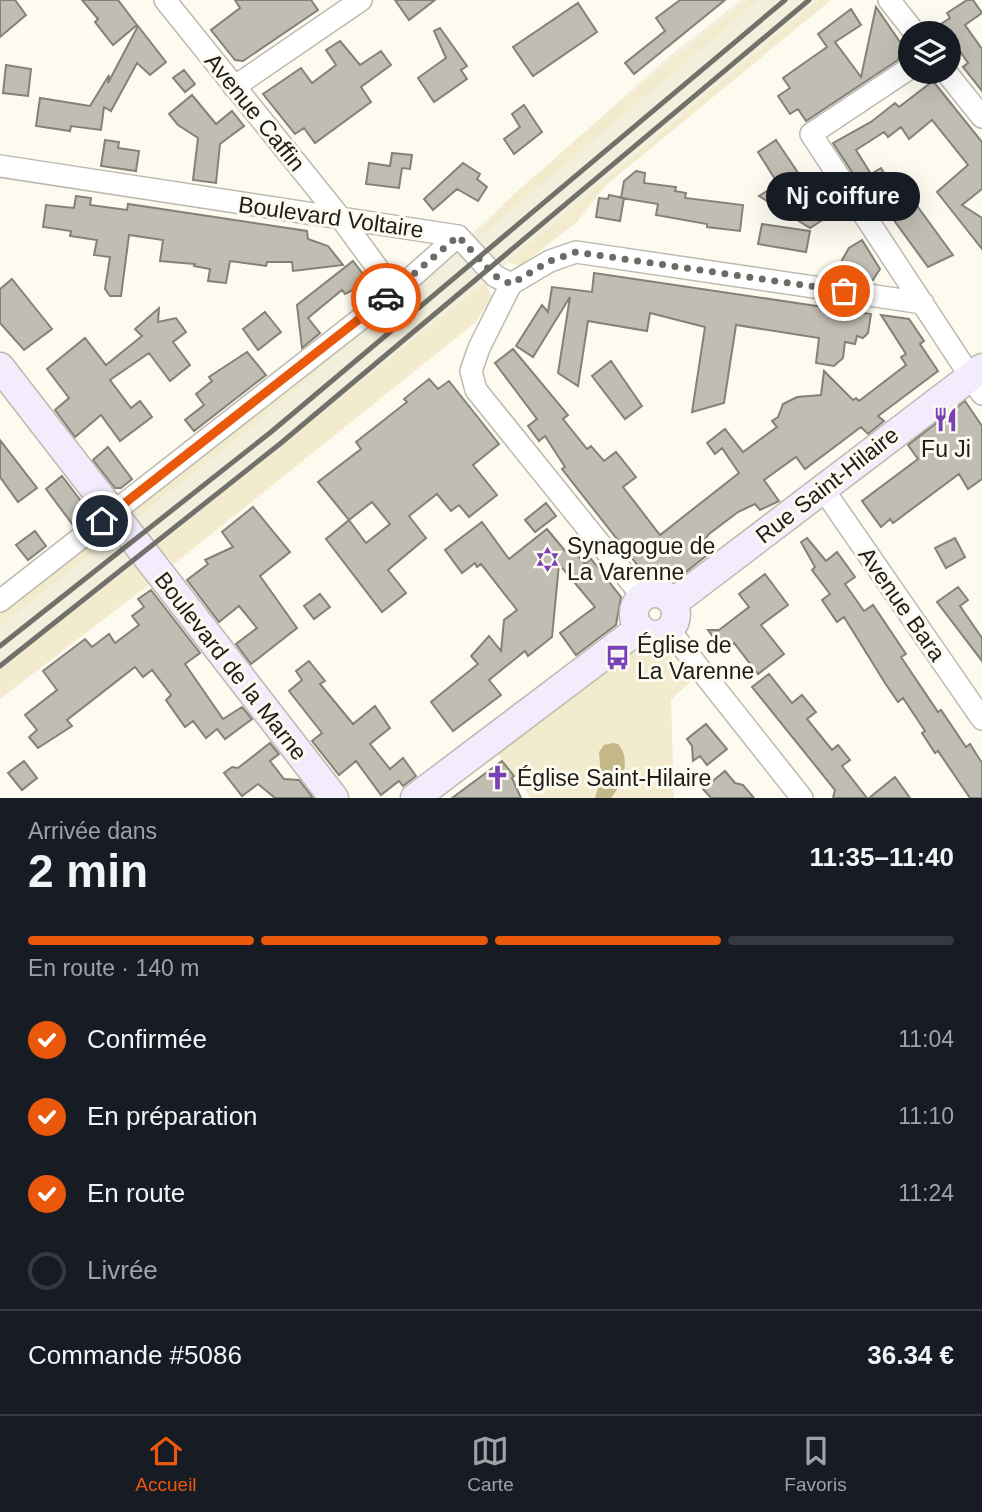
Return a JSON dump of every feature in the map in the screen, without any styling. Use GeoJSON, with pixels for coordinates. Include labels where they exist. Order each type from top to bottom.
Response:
{"type":"FeatureCollection","features":[{"type":"Feature","properties":{"kind":"street","name":"Avenue Caffin"},"geometry":{"type":"LineString","coordinates":[[165,0],[343,220],[395,292]]}},
{"type":"Feature","properties":{"kind":"street"},"geometry":{"type":"LineString","coordinates":[[234,87],[360,0]]}},
{"type":"Feature","properties":{"kind":"street"},"geometry":{"type":"LineString","coordinates":[[889,0],[906,21]]}},
{"type":"Feature","properties":{"kind":"street"},"geometry":{"type":"LineString","coordinates":[[898,76],[811,134],[923,303],[978,379]]}},
{"type":"Feature","properties":{"kind":"street"},"geometry":{"type":"LineString","coordinates":[[956,84],[982,117]]}},
{"type":"Feature","properties":{"kind":"street","name":"Boulevard Voltaire"},"geometry":{"type":"LineString","coordinates":[[0,166],[458,236]]}},
{"type":"Feature","properties":{"kind":"street"},"geometry":{"type":"LineString","coordinates":[[0,601],[395,292],[458,236],[495,276],[511,284]]}},
{"type":"Feature","properties":{"kind":"street"},"geometry":{"type":"LineString","coordinates":[[643,597],[476,390],[471,371],[479,348],[511,284],[550,261],[576,252],[923,303]]}},
{"type":"Feature","properties":{"kind":"street","name":"Boulevard de la Marne"},"geometry":{"type":"LineString","coordinates":[[0,367],[334,798]]}},
{"type":"Feature","properties":{"kind":"street","name":"Rue Saint-Hilaire"},"geometry":{"type":"LineString","coordinates":[[671,617],[822,489],[978,379]]}},
{"type":"Feature","properties":{"kind":"street","name":"Avenue Bara"},"geometry":{"type":"LineString","coordinates":[[822,489],[982,719]]}},
{"type":"Feature","properties":{"kind":"street"},"geometry":{"type":"LineString","coordinates":[[671,617],[653,635],[640,628],[634,612],[643,597],[659,594],[671,617],[802,798]]}},
{"type":"Feature","properties":{"kind":"street"},"geometry":{"type":"LineString","coordinates":[[415,798],[640,628]]}},
{"type":"Feature","properties":{"kind":"shaded area"},"geometry":{"type":"Polygon","coordinates":[[[741,0],[818,0],[364,384],[0,668],[0,609],[470,235],[667,58],[741,0]]]}},
{"type":"Feature","properties":{"kind":"shaded area"},"geometry":{"type":"Polygon","coordinates":[[[749,0],[759,0],[477,239],[492,217],[520,188],[623,99],[749,0]]]}},
{"type":"Feature","properties":{"kind":"shaded area"},"geometry":{"type":"Polygon","coordinates":[[[818,0],[831,0],[605,186],[577,222],[520,266],[508,262],[818,0]]]}},
{"type":"Feature","properties":{"kind":"shaded area"},"geometry":{"type":"Polygon","coordinates":[[[485,282],[492,298],[475,323],[174,564],[157,546],[485,282]]]}},
{"type":"Feature","properties":{"kind":"shaded area"},"geometry":{"type":"Polygon","coordinates":[[[380,317],[264,416],[137,518],[137,507],[380,317]]]}},
{"type":"Feature","properties":{"kind":"shaded area"},"geometry":{"type":"Polygon","coordinates":[[[102,537],[112,538],[0,626],[0,615],[102,537]]]}},
{"type":"Feature","properties":{"kind":"shaded area"},"geometry":{"type":"Polygon","coordinates":[[[135,563],[151,583],[0,699],[0,668],[135,563]]]}},
{"type":"Feature","properties":{"kind":"shaded area"},"geometry":{"type":"Polygon","coordinates":[[[634,649],[667,652],[690,682],[671,700],[674,798],[531,798],[497,752],[634,649]]]}},
{"type":"Feature","properties":{"kind":"shaded area"},"geometry":{"type":"Polygon","coordinates":[[[618,744],[624,757],[622,779],[611,798],[595,798],[601,777],[599,752],[604,745],[618,744]]]}},
{"type":"Feature","properties":{"kind":"building"},"geometry":{"type":"Polygon","coordinates":[[[0,0],[15,0],[26,15],[0,37],[0,0]]]}},
{"type":"Feature","properties":{"kind":"building"},"geometry":{"type":"Polygon","coordinates":[[[82,0],[118,0],[137,25],[113,45],[95,22],[98,19],[82,0]]]}},
{"type":"Feature","properties":{"kind":"building"},"geometry":{"type":"Polygon","coordinates":[[[235,0],[311,0],[318,10],[243,61],[235,60],[211,30],[240,8],[235,0]]]}},
{"type":"Feature","properties":{"kind":"building"},"geometry":{"type":"Polygon","coordinates":[[[395,0],[435,0],[409,20],[395,0]]]}},
{"type":"Feature","properties":{"kind":"building"},"geometry":{"type":"Polygon","coordinates":[[[680,0],[725,0],[634,74],[625,63],[665,31],[656,18],[680,0]]]}},
{"type":"Feature","properties":{"kind":"building"},"geometry":{"type":"Polygon","coordinates":[[[967,0],[973,0],[982,13],[965,25],[982,49],[982,91],[963,67],[968,63],[961,53],[961,21],[946,21],[950,18],[947,13],[967,0]]]}},
{"type":"Feature","properties":{"kind":"building"},"geometry":{"type":"Polygon","coordinates":[[[578,3],[597,32],[533,76],[513,47],[578,3]]]}},
{"type":"Feature","properties":{"kind":"building"},"geometry":{"type":"Polygon","coordinates":[[[876,7],[898,39],[898,60],[806,121],[798,109],[790,114],[778,96],[790,88],[783,78],[827,47],[818,34],[851,9],[861,25],[835,42],[861,77],[876,7]]]}},
{"type":"Feature","properties":{"kind":"building"},"geometry":{"type":"Polygon","coordinates":[[[138,26],[166,62],[150,75],[137,63],[111,111],[104,107],[101,130],[71,126],[70,131],[36,126],[40,98],[90,106],[109,75],[108,83],[138,26]]]}},
{"type":"Feature","properties":{"kind":"building"},"geometry":{"type":"Polygon","coordinates":[[[440,28],[467,66],[461,70],[467,79],[434,102],[418,78],[446,58],[434,31],[440,28]]]}},
{"type":"Feature","properties":{"kind":"building"},"geometry":{"type":"Polygon","coordinates":[[[340,41],[360,65],[381,51],[391,65],[361,87],[371,102],[315,143],[304,128],[295,134],[263,94],[301,68],[312,83],[336,65],[326,50],[340,41]]]}},
{"type":"Feature","properties":{"kind":"building"},"geometry":{"type":"Polygon","coordinates":[[[6,65],[31,69],[28,96],[3,93],[6,65]]]}},
{"type":"Feature","properties":{"kind":"building"},"geometry":{"type":"Polygon","coordinates":[[[184,70],[195,84],[185,92],[173,78],[184,70]]]}},
{"type":"Feature","properties":{"kind":"building"},"geometry":{"type":"Polygon","coordinates":[[[929,84],[935,84],[982,142],[982,189],[962,205],[982,218],[982,249],[937,192],[968,165],[932,120],[909,139],[901,127],[888,137],[884,132],[856,150],[871,174],[881,168],[891,184],[869,198],[833,143],[871,122],[895,103],[899,107],[929,84]]]}},
{"type":"Feature","properties":{"kind":"building"},"geometry":{"type":"Polygon","coordinates":[[[192,95],[216,124],[232,111],[244,126],[220,144],[216,183],[193,180],[198,138],[178,125],[169,114],[192,95]]]}},
{"type":"Feature","properties":{"kind":"building"},"geometry":{"type":"Polygon","coordinates":[[[524,105],[542,132],[514,154],[504,139],[520,127],[512,114],[524,105]]]}},
{"type":"Feature","properties":{"kind":"building"},"geometry":{"type":"Polygon","coordinates":[[[105,140],[119,142],[118,148],[139,151],[136,171],[101,166],[105,140]]]}},
{"type":"Feature","properties":{"kind":"building"},"geometry":{"type":"Polygon","coordinates":[[[776,140],[813,195],[809,197],[824,219],[810,228],[759,196],[778,184],[758,152],[776,140]]]}},
{"type":"Feature","properties":{"kind":"building"},"geometry":{"type":"Polygon","coordinates":[[[392,153],[412,155],[410,169],[402,168],[399,188],[366,184],[369,163],[390,166],[392,153]]]}},
{"type":"Feature","properties":{"kind":"building"},"geometry":{"type":"Polygon","coordinates":[[[463,163],[480,174],[477,179],[487,187],[478,201],[457,189],[433,210],[424,199],[463,163]]]}},
{"type":"Feature","properties":{"kind":"building"},"geometry":{"type":"Polygon","coordinates":[[[636,171],[645,173],[644,183],[676,187],[675,191],[686,193],[685,198],[743,205],[740,231],[707,227],[707,224],[656,215],[658,204],[621,198],[624,181],[636,171]]]}},
{"type":"Feature","properties":{"kind":"building"},"geometry":{"type":"Polygon","coordinates":[[[609,195],[624,198],[620,221],[596,217],[599,198],[608,199],[609,195]]]}},
{"type":"Feature","properties":{"kind":"building"},"geometry":{"type":"Polygon","coordinates":[[[76,196],[91,198],[90,205],[127,210],[128,204],[307,231],[308,239],[328,246],[343,265],[293,271],[292,262],[267,262],[266,266],[230,261],[226,283],[208,281],[210,269],[194,266],[195,264],[160,261],[163,240],[129,235],[121,296],[110,296],[105,289],[110,257],[94,255],[97,240],[70,236],[71,231],[43,227],[46,205],[74,208],[76,196]]]}},
{"type":"Feature","properties":{"kind":"building"},"geometry":{"type":"Polygon","coordinates":[[[915,203],[953,255],[928,267],[893,219],[915,203]]]}},
{"type":"Feature","properties":{"kind":"building"},"geometry":{"type":"Polygon","coordinates":[[[762,224],[810,231],[806,252],[758,244],[762,224]]]}},
{"type":"Feature","properties":{"kind":"building"},"geometry":{"type":"Polygon","coordinates":[[[862,240],[880,269],[873,280],[840,275],[842,260],[849,248],[862,240]]]}},
{"type":"Feature","properties":{"kind":"building"},"geometry":{"type":"Polygon","coordinates":[[[353,261],[369,282],[345,294],[342,290],[308,318],[320,333],[302,348],[297,305],[353,261]]]}},
{"type":"Feature","properties":{"kind":"building"},"geometry":{"type":"Polygon","coordinates":[[[594,273],[871,314],[868,333],[863,338],[857,336],[855,344],[845,342],[843,358],[834,366],[816,363],[819,338],[736,325],[724,403],[692,412],[705,327],[650,313],[647,331],[588,321],[578,386],[558,373],[570,297],[533,357],[516,346],[542,305],[548,312],[552,287],[592,292],[594,273]]]}},
{"type":"Feature","properties":{"kind":"building"},"geometry":{"type":"Polygon","coordinates":[[[12,279],[52,329],[24,350],[0,323],[0,289],[12,279]]]}},
{"type":"Feature","properties":{"kind":"building"},"geometry":{"type":"Polygon","coordinates":[[[159,308],[158,322],[176,318],[186,332],[173,342],[190,365],[170,381],[149,353],[110,380],[131,408],[140,401],[152,417],[120,441],[101,415],[75,437],[55,410],[69,398],[47,369],[85,338],[106,365],[142,336],[135,329],[159,308]]]}},
{"type":"Feature","properties":{"kind":"building"},"geometry":{"type":"Polygon","coordinates":[[[265,312],[281,332],[258,350],[243,329],[265,312]]]}},
{"type":"Feature","properties":{"kind":"building"},"geometry":{"type":"Polygon","coordinates":[[[881,315],[909,319],[924,341],[920,344],[938,371],[878,416],[884,421],[868,434],[861,427],[805,469],[796,457],[764,480],[779,501],[760,510],[755,504],[738,512],[709,534],[703,542],[711,552],[677,579],[666,574],[646,576],[562,469],[565,467],[545,436],[539,441],[528,426],[537,419],[495,363],[513,349],[568,415],[563,419],[587,449],[591,446],[604,461],[616,452],[636,477],[623,487],[660,535],[739,473],[722,448],[715,454],[707,443],[725,429],[743,452],[777,427],[772,421],[778,417],[783,404],[797,397],[821,395],[824,371],[853,400],[856,398],[859,401],[906,365],[901,357],[906,354],[881,315]]]}},
{"type":"Feature","properties":{"kind":"building"},"geometry":{"type":"Polygon","coordinates":[[[247,352],[266,375],[194,431],[185,420],[204,405],[196,394],[212,381],[209,377],[247,352]]]}},
{"type":"Feature","properties":{"kind":"building"},"geometry":{"type":"Polygon","coordinates":[[[611,361],[642,406],[625,419],[592,376],[611,361]]]}},
{"type":"Feature","properties":{"kind":"building"},"geometry":{"type":"Polygon","coordinates":[[[429,379],[438,389],[449,381],[499,444],[473,465],[497,495],[469,517],[459,505],[451,511],[437,494],[409,516],[426,538],[388,570],[406,593],[382,612],[326,539],[349,520],[318,482],[361,449],[356,442],[407,402],[404,399],[429,379]],[[372,502],[349,520],[366,543],[390,524],[372,502]]]}},
{"type":"Feature","properties":{"kind":"building"},"geometry":{"type":"Polygon","coordinates":[[[965,401],[982,426],[982,479],[968,489],[959,474],[893,523],[890,519],[881,527],[862,501],[918,459],[908,445],[965,401]]]}},
{"type":"Feature","properties":{"kind":"building"},"geometry":{"type":"Polygon","coordinates":[[[0,440],[37,488],[18,502],[0,477],[0,440]]]}},
{"type":"Feature","properties":{"kind":"building"},"geometry":{"type":"Polygon","coordinates":[[[108,447],[132,479],[121,488],[115,488],[93,460],[108,447]]]}},
{"type":"Feature","properties":{"kind":"building"},"geometry":{"type":"Polygon","coordinates":[[[62,476],[87,509],[86,515],[73,525],[46,489],[62,476]]]}},
{"type":"Feature","properties":{"kind":"building"},"geometry":{"type":"Polygon","coordinates":[[[546,503],[556,516],[535,532],[525,520],[546,503]]]}},
{"type":"Feature","properties":{"kind":"building"},"geometry":{"type":"Polygon","coordinates":[[[253,507],[290,552],[260,576],[297,628],[251,664],[236,644],[257,628],[239,606],[219,622],[187,580],[208,564],[205,560],[233,547],[222,532],[253,507]]]}},
{"type":"Feature","properties":{"kind":"building"},"geometry":{"type":"Polygon","coordinates":[[[482,522],[509,559],[547,529],[566,552],[574,551],[585,564],[591,559],[621,597],[616,625],[576,655],[560,633],[595,607],[559,564],[552,637],[528,656],[525,651],[489,680],[501,695],[453,731],[431,702],[478,664],[471,656],[489,636],[501,651],[504,620],[517,610],[481,564],[477,567],[475,563],[462,573],[445,550],[482,522]]]}},
{"type":"Feature","properties":{"kind":"building"},"geometry":{"type":"Polygon","coordinates":[[[35,531],[46,546],[28,560],[16,545],[35,531]]]}},
{"type":"Feature","properties":{"kind":"building"},"geometry":{"type":"Polygon","coordinates":[[[807,538],[826,561],[837,552],[855,577],[845,584],[864,611],[873,605],[906,654],[901,657],[938,712],[941,710],[966,747],[970,744],[982,763],[982,798],[970,798],[938,751],[935,753],[922,733],[925,731],[903,698],[898,702],[844,617],[837,622],[822,600],[830,594],[812,570],[815,567],[801,542],[807,538]]]}},
{"type":"Feature","properties":{"kind":"building"},"geometry":{"type":"Polygon","coordinates":[[[955,538],[965,557],[946,568],[935,548],[955,538]]]}},
{"type":"Feature","properties":{"kind":"building"},"geometry":{"type":"Polygon","coordinates":[[[765,574],[788,605],[761,625],[784,654],[758,674],[734,643],[724,651],[708,630],[719,630],[749,607],[739,594],[765,574]]]}},
{"type":"Feature","properties":{"kind":"building"},"geometry":{"type":"Polygon","coordinates":[[[958,587],[968,600],[960,606],[982,638],[982,661],[937,602],[958,587]]]}},
{"type":"Feature","properties":{"kind":"building"},"geometry":{"type":"Polygon","coordinates":[[[151,590],[200,653],[185,664],[223,719],[242,707],[252,719],[225,739],[217,729],[206,738],[193,721],[185,727],[166,700],[171,695],[152,670],[143,677],[135,667],[67,720],[72,726],[38,748],[29,737],[37,730],[25,715],[57,690],[43,671],[85,639],[92,647],[109,634],[115,643],[139,625],[132,616],[144,607],[138,599],[151,590]]]}},
{"type":"Feature","properties":{"kind":"building"},"geometry":{"type":"Polygon","coordinates":[[[320,594],[330,607],[314,619],[304,606],[320,594]]]}},
{"type":"Feature","properties":{"kind":"building"},"geometry":{"type":"Polygon","coordinates":[[[309,661],[325,681],[320,684],[353,724],[375,706],[390,728],[370,744],[390,769],[403,758],[416,776],[403,786],[399,781],[381,795],[356,761],[339,775],[312,741],[322,733],[289,691],[302,680],[296,671],[309,661]]]}},
{"type":"Feature","properties":{"kind":"building"},"geometry":{"type":"Polygon","coordinates":[[[769,674],[792,703],[802,695],[816,712],[807,719],[832,750],[838,745],[850,760],[842,766],[867,798],[833,798],[835,790],[752,687],[769,674]]]}},
{"type":"Feature","properties":{"kind":"building"},"geometry":{"type":"Polygon","coordinates":[[[706,724],[727,749],[707,765],[700,756],[693,761],[692,746],[687,739],[706,724]]]}},
{"type":"Feature","properties":{"kind":"building"},"geometry":{"type":"Polygon","coordinates":[[[270,743],[279,754],[270,761],[284,779],[299,780],[313,798],[275,798],[258,784],[242,796],[224,773],[232,767],[238,768],[270,743]]]}},
{"type":"Feature","properties":{"kind":"building"},"geometry":{"type":"Polygon","coordinates":[[[24,761],[37,778],[22,790],[8,773],[24,761]]]}},
{"type":"Feature","properties":{"kind":"building","name":"Église Saint-Hilaire"},"geometry":{"type":"Polygon","coordinates":[[[502,761],[514,776],[512,778],[521,798],[452,798],[502,761]]]}},
{"type":"Feature","properties":{"kind":"building"},"geometry":{"type":"Polygon","coordinates":[[[725,771],[754,798],[711,798],[703,789],[725,771]]]}},
{"type":"Feature","properties":{"kind":"building"},"geometry":{"type":"Polygon","coordinates":[[[895,777],[910,798],[869,798],[895,777]]]}},
{"type":"Feature","properties":{"kind":"railway"},"geometry":{"type":"LineString","coordinates":[[0,646],[271,432],[785,0]]}},
{"type":"Feature","properties":{"kind":"railway"},"geometry":{"type":"LineString","coordinates":[[0,666],[281,443],[809,0]]}},
{"type":"Feature","properties":{"kind":"way so far"},"geometry":{"type":"LineString","coordinates":[[386,298],[458,236],[495,276],[511,284],[550,261],[576,252],[844,291]]}},
{"type":"Feature","properties":{"kind":"place","name":"Nj coiffure"},"geometry":{"type":"Point","coordinates":[844,291]}},
{"type":"Feature","properties":{"kind":"place","name":"Fu Ji"},"geometry":{"type":"Point","coordinates":[946,419]}},
{"type":"Feature","properties":{"kind":"place","name":"Synagogue de La Varenne"},"geometry":{"type":"Point","coordinates":[547,559]}},
{"type":"Feature","properties":{"kind":"place","name":"Église de La Varenne"},"geometry":{"type":"Point","coordinates":[617,658]}},
{"type":"Feature","properties":{"kind":"place","name":"Église Saint-Hilaire"},"geometry":{"type":"Point","coordinates":[497,778]}},
{"type":"Feature","properties":{"kind":"route"},"geometry":{"type":"LineString","coordinates":[[102,521],[386,298]]}}]}
